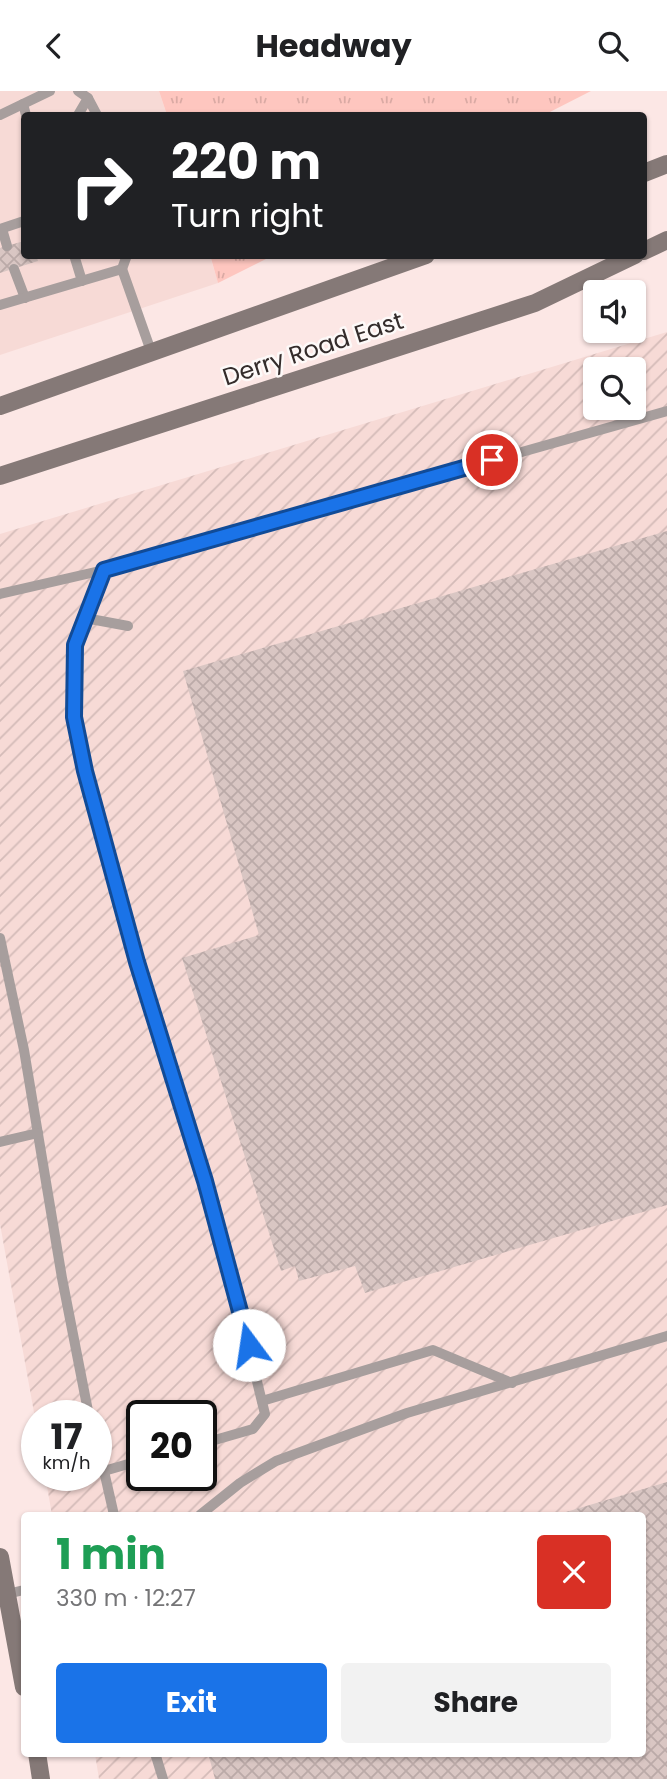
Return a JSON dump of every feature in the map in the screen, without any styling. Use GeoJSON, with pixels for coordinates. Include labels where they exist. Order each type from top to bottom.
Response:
{"type":"FeatureCollection","features":[{"type":"Feature","properties":{"kind":"main road"},"geometry":{"type":"LineString","coordinates":[[647,172],[667,164]]}},
{"type":"Feature","properties":{"kind":"main road"},"geometry":{"type":"LineString","coordinates":[[647,250],[667,240]]}},
{"type":"Feature","properties":{"kind":"main road","name":"Derry Road East"},"geometry":{"type":"LineString","coordinates":[[0,406],[415,259]]}},
{"type":"Feature","properties":{"kind":"main road","name":"Derry Road East"},"geometry":{"type":"LineString","coordinates":[[0,476],[535,303],[627,259]]}},
{"type":"Feature","properties":{"kind":"main road"},"geometry":{"type":"LineString","coordinates":[[0,1557],[16,1592],[21,1652]]}},
{"type":"Feature","properties":{"kind":"main road"},"geometry":{"type":"LineString","coordinates":[[38,1757],[41,1779]]}},
{"type":"Feature","properties":{"kind":"lane"},"geometry":{"type":"LineString","coordinates":[[0,115],[50,91]]}},
{"type":"Feature","properties":{"kind":"lane"},"geometry":{"type":"LineString","coordinates":[[78,91],[88,98],[95,112]]}},
{"type":"Feature","properties":{"kind":"lane"},"geometry":{"type":"LineString","coordinates":[[80,112],[88,98]]}},
{"type":"Feature","properties":{"kind":"lane"},"geometry":{"type":"LineString","coordinates":[[23,104],[25,112]]}},
{"type":"Feature","properties":{"kind":"lane"},"geometry":{"type":"LineString","coordinates":[[7,246],[1,229],[21,222]]}},
{"type":"Feature","properties":{"kind":"lane"},"geometry":{"type":"LineString","coordinates":[[75,259],[82,281]]}},
{"type":"Feature","properties":{"kind":"lane"},"geometry":{"type":"LineString","coordinates":[[125,259],[122,268],[152,354]]}},
{"type":"Feature","properties":{"kind":"lane"},"geometry":{"type":"LineString","coordinates":[[14,268],[25,298]]}},
{"type":"Feature","properties":{"kind":"lane"},"geometry":{"type":"LineString","coordinates":[[0,305],[122,268]]}},
{"type":"Feature","properties":{"kind":"lane"},"geometry":{"type":"LineString","coordinates":[[0,594],[104,570],[667,411]]}},
{"type":"Feature","properties":{"kind":"lane"},"geometry":{"type":"LineString","coordinates":[[104,570],[75,645],[74,717],[85,771],[137,962],[223,1243],[265,1414],[253,1429],[217,1439]]}},
{"type":"Feature","properties":{"kind":"lane"},"geometry":{"type":"LineString","coordinates":[[85,618],[128,626]]}},
{"type":"Feature","properties":{"kind":"lane"},"geometry":{"type":"LineString","coordinates":[[0,938],[24,1050],[64,1290],[86,1400]]}},
{"type":"Feature","properties":{"kind":"lane"},"geometry":{"type":"LineString","coordinates":[[0,1142],[38,1133]]}},
{"type":"Feature","properties":{"kind":"lane"},"geometry":{"type":"LineString","coordinates":[[204,1512],[240,1483],[276,1461],[407,1413],[667,1336]]}},
{"type":"Feature","properties":{"kind":"lane"},"geometry":{"type":"LineString","coordinates":[[262,1401],[433,1350],[512,1383]]}},
{"type":"Feature","properties":{"kind":"lane"},"geometry":{"type":"LineString","coordinates":[[109,1491],[113,1512]]}},
{"type":"Feature","properties":{"kind":"lane"},"geometry":{"type":"LineString","coordinates":[[156,1757],[163,1779]]}},
{"type":"Feature","properties":{"kind":"shaded area"},"geometry":{"type":"Polygon","coordinates":[[[0,91],[159,91],[166,112],[21,112],[21,259],[211,259],[218,283],[0,355],[0,91]]]}},
{"type":"Feature","properties":{"kind":"shaded area"},"geometry":{"type":"Polygon","coordinates":[[[667,332],[667,1779],[99,1779],[95,1757],[646,1757],[646,1512],[51,1512],[48,1491],[112,1491],[112,1400],[32,1400],[0,1224],[0,534],[583,357],[583,420],[646,420],[646,357],[584,357],[631,343],[646,343],[646,338],[667,332]]]}},
{"type":"Feature","properties":{"kind":"green space"},"geometry":{"type":"Polygon","coordinates":[[[159,91],[591,91],[550,112],[166,112],[159,91]]]}},
{"type":"Feature","properties":{"kind":"green space"},"geometry":{"type":"Polygon","coordinates":[[[211,259],[266,259],[218,283],[211,259]]]}},
{"type":"Feature","properties":{"kind":"building"},"geometry":{"type":"Polygon","coordinates":[[[21,242],[21,259],[38,261],[0,273],[0,248],[21,242]]]}},
{"type":"Feature","properties":{"kind":"building"},"geometry":{"type":"Polygon","coordinates":[[[667,531],[667,1205],[365,1293],[355,1266],[299,1281],[295,1266],[281,1271],[182,958],[259,935],[183,671],[667,531]]]}},
{"type":"Feature","properties":{"kind":"building"},"geometry":{"type":"Polygon","coordinates":[[[667,1482],[667,1779],[215,1779],[209,1757],[646,1757],[646,1512],[566,1512],[667,1482]]]}},
{"type":"Feature","properties":{"kind":"route"},"geometry":{"type":"LineString","coordinates":[[249,1345],[211,1201],[137,962],[85,771],[74,717],[75,645],[104,570],[492,460]]}}]}
